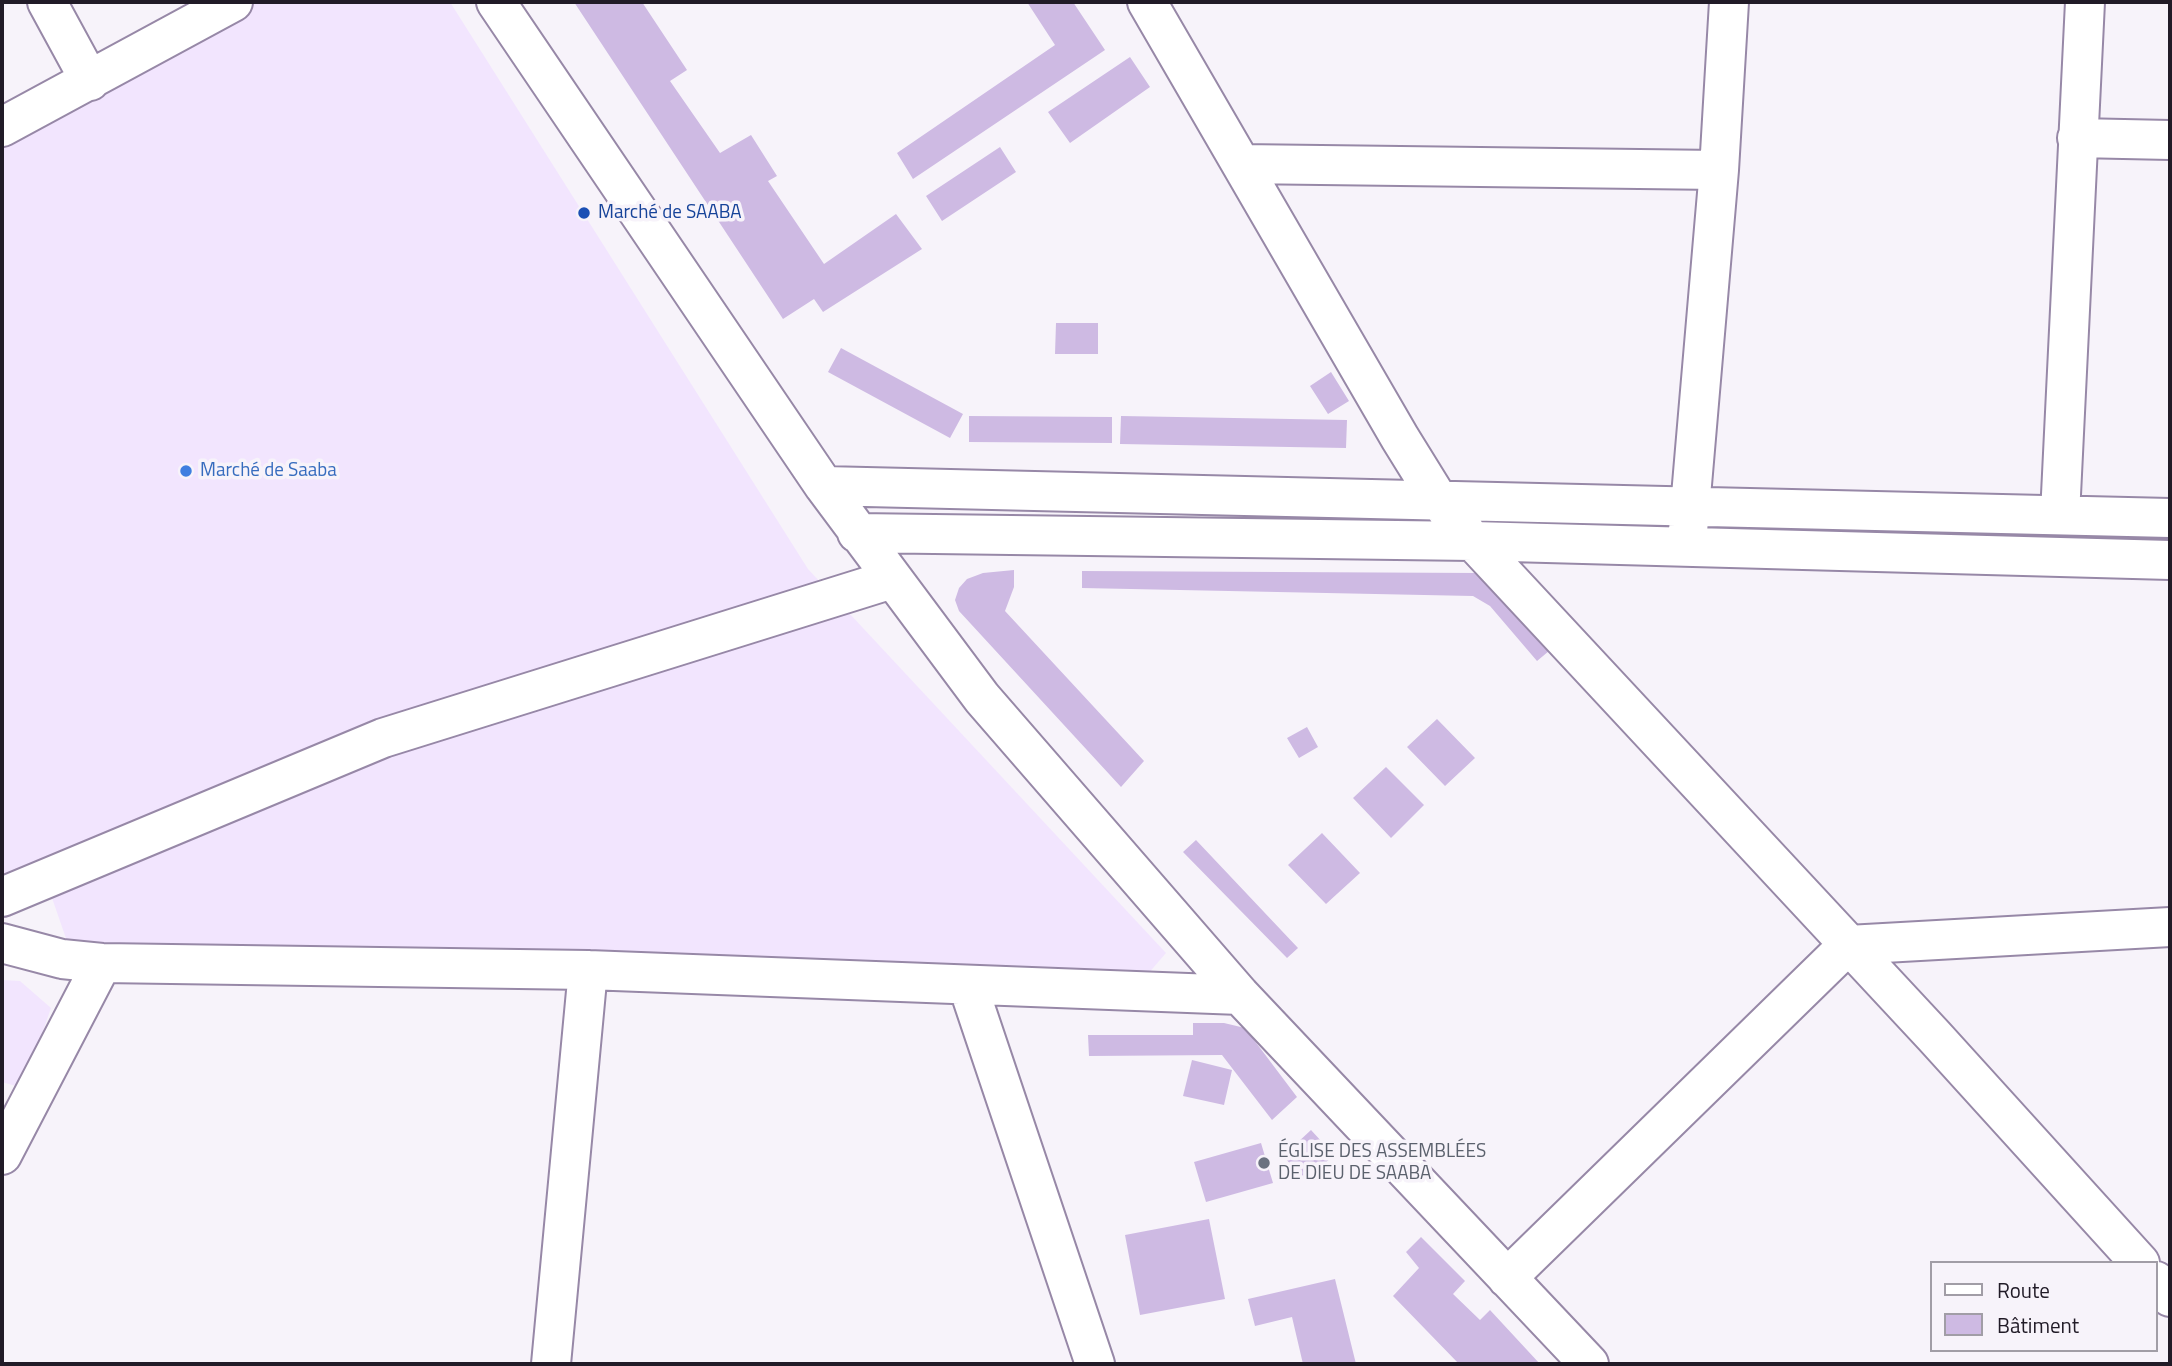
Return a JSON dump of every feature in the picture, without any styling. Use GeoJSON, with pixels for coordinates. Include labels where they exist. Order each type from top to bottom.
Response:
{"type":"FeatureCollection","features":[{"type":"Feature","properties":{"kind":"street"},"geometry":{"type":"LineString","coordinates":[[47,2],[90,81]]}},
{"type":"Feature","properties":{"kind":"street"},"geometry":{"type":"LineString","coordinates":[[2,127],[233,2]]}},
{"type":"Feature","properties":{"kind":"street"},"geometry":{"type":"LineString","coordinates":[[496,2],[824,486],[982,698],[1240,995],[1589,1364]]}},
{"type":"Feature","properties":{"kind":"street"},"geometry":{"type":"LineString","coordinates":[[1147,2],[1439,501],[2138,1261]]}},
{"type":"Feature","properties":{"kind":"street"},"geometry":{"type":"LineString","coordinates":[[1687,547],[1719,170],[1729,2]]}},
{"type":"Feature","properties":{"kind":"street"},"geometry":{"type":"LineString","coordinates":[[2060,515],[2085,2]]}},
{"type":"Feature","properties":{"kind":"street"},"geometry":{"type":"LineString","coordinates":[[2077,138],[2170,140]]}},
{"type":"Feature","properties":{"kind":"street"},"geometry":{"type":"LineString","coordinates":[[1241,164],[1719,170]]}},
{"type":"Feature","properties":{"kind":"street"},"geometry":{"type":"LineString","coordinates":[[824,486],[2170,518]]}},
{"type":"Feature","properties":{"kind":"street"},"geometry":{"type":"LineString","coordinates":[[857,533],[1473,541],[2170,561]]}},
{"type":"Feature","properties":{"kind":"street"},"geometry":{"type":"LineString","coordinates":[[2,896],[383,738],[892,579]]}},
{"type":"Feature","properties":{"kind":"street"},"geometry":{"type":"LineString","coordinates":[[1507,1278],[1848,945],[2170,927]]}},
{"type":"Feature","properties":{"kind":"street"},"geometry":{"type":"LineString","coordinates":[[2,943],[62,958],[102,963],[589,970],[1240,995]]}},
{"type":"Feature","properties":{"kind":"street"},"geometry":{"type":"LineString","coordinates":[[2,1155],[102,963]]}},
{"type":"Feature","properties":{"kind":"street"},"geometry":{"type":"LineString","coordinates":[[551,1364],[589,970]]}},
{"type":"Feature","properties":{"kind":"street"},"geometry":{"type":"LineString","coordinates":[[968,986],[1095,1364]]}},
{"type":"Feature","properties":{"kind":"street"},"geometry":{"type":"LineString","coordinates":[[2158,1283],[2170,1297]]}},
{"type":"Feature","properties":{"kind":"shaded area"},"geometry":{"type":"Polygon","coordinates":[[[236,2],[450,2],[808,569],[1166,953],[1135,989],[70,950],[42,869],[2,879],[2,132],[236,2]]]}},
{"type":"Feature","properties":{"kind":"shaded area"},"geometry":{"type":"Polygon","coordinates":[[[2,980],[20,981],[51,1008],[23,1088],[2,1082],[2,980]]]}},
{"type":"Feature","properties":{"kind":"building"},"geometry":{"type":"Polygon","coordinates":[[[574,2],[642,2],[687,70],[670,81],[720,153],[751,135],[777,176],[768,181],[824,264],[896,214],[922,249],[823,312],[814,299],[783,319],[574,2]]]}},
{"type":"Feature","properties":{"kind":"building"},"geometry":{"type":"Polygon","coordinates":[[[1027,2],[1073,2],[1105,50],[913,179],[897,153],[1055,45],[1027,2]]]}},
{"type":"Feature","properties":{"kind":"building"},"geometry":{"type":"Polygon","coordinates":[[[1130,57],[1150,87],[1070,143],[1048,112],[1130,57]]]}},
{"type":"Feature","properties":{"kind":"building"},"geometry":{"type":"Polygon","coordinates":[[[1000,147],[1016,172],[942,221],[926,196],[1000,147]]]}},
{"type":"Feature","properties":{"kind":"building"},"geometry":{"type":"Polygon","coordinates":[[[1056,323],[1098,323],[1098,354],[1055,354],[1056,323]]]}},
{"type":"Feature","properties":{"kind":"building"},"geometry":{"type":"Polygon","coordinates":[[[841,348],[963,414],[950,438],[828,372],[841,348]]]}},
{"type":"Feature","properties":{"kind":"building"},"geometry":{"type":"Polygon","coordinates":[[[1331,372],[1349,401],[1328,414],[1310,386],[1331,372]]]}},
{"type":"Feature","properties":{"kind":"building"},"geometry":{"type":"Polygon","coordinates":[[[969,416],[1112,417],[1112,443],[969,442],[969,416]]]}},
{"type":"Feature","properties":{"kind":"building"},"geometry":{"type":"Polygon","coordinates":[[[1121,416],[1347,420],[1346,448],[1120,444],[1121,416]]]}},
{"type":"Feature","properties":{"kind":"building"},"geometry":{"type":"Polygon","coordinates":[[[1014,570],[1014,587],[1005,611],[1144,761],[1121,787],[959,611],[955,600],[959,588],[967,579],[983,573],[1014,570]]]}},
{"type":"Feature","properties":{"kind":"building"},"geometry":{"type":"Polygon","coordinates":[[[1082,571],[1479,573],[1549,651],[1537,661],[1490,606],[1473,596],[1082,588],[1082,571]]]}},
{"type":"Feature","properties":{"kind":"building"},"geometry":{"type":"Polygon","coordinates":[[[1437,719],[1475,758],[1445,786],[1407,747],[1437,719]]]}},
{"type":"Feature","properties":{"kind":"building"},"geometry":{"type":"Polygon","coordinates":[[[1307,727],[1318,747],[1299,758],[1287,738],[1307,727]]]}},
{"type":"Feature","properties":{"kind":"building"},"geometry":{"type":"Polygon","coordinates":[[[1386,767],[1424,805],[1391,838],[1353,798],[1386,767]]]}},
{"type":"Feature","properties":{"kind":"building"},"geometry":{"type":"Polygon","coordinates":[[[1322,833],[1360,873],[1326,904],[1288,865],[1322,833]]]}},
{"type":"Feature","properties":{"kind":"building"},"geometry":{"type":"Polygon","coordinates":[[[1196,840],[1298,948],[1287,958],[1183,852],[1196,840]]]}},
{"type":"Feature","properties":{"kind":"building"},"geometry":{"type":"Polygon","coordinates":[[[1193,1023],[1224,1023],[1245,1028],[1297,1097],[1272,1120],[1222,1055],[1089,1056],[1088,1035],[1193,1035],[1193,1023]]]}},
{"type":"Feature","properties":{"kind":"building"},"geometry":{"type":"Polygon","coordinates":[[[1192,1060],[1232,1070],[1224,1105],[1183,1096],[1192,1060]]]}},
{"type":"Feature","properties":{"kind":"building"},"geometry":{"type":"Polygon","coordinates":[[[1311,1130],[1334,1155],[1306,1181],[1283,1156],[1311,1130]]]}},
{"type":"Feature","properties":{"kind":"building"},"geometry":{"type":"Polygon","coordinates":[[[1261,1143],[1273,1183],[1206,1202],[1194,1162],[1261,1143]]]}},
{"type":"Feature","properties":{"kind":"building"},"geometry":{"type":"Polygon","coordinates":[[[1209,1219],[1225,1299],[1140,1315],[1125,1235],[1209,1219]]]}},
{"type":"Feature","properties":{"kind":"building"},"geometry":{"type":"Polygon","coordinates":[[[1421,1237],[1465,1281],[1453,1294],[1480,1320],[1490,1310],[1540,1364],[1459,1364],[1393,1296],[1419,1268],[1406,1252],[1421,1237]]]}},
{"type":"Feature","properties":{"kind":"building"},"geometry":{"type":"Polygon","coordinates":[[[1335,1279],[1356,1364],[1303,1364],[1292,1317],[1255,1326],[1248,1299],[1335,1279]]]}},
{"type":"Feature","properties":{"kind":"place","name":"Marché de SAABA"},"geometry":{"type":"Point","coordinates":[584,213]}},
{"type":"Feature","properties":{"kind":"place","name":"Marché de Saaba"},"geometry":{"type":"Point","coordinates":[186,471]}},
{"type":"Feature","properties":{"kind":"place","name":"ÉGLISE DES ASSEMBLÉES DE DIEU DE SAABA"},"geometry":{"type":"Point","coordinates":[1264,1163]}}]}
